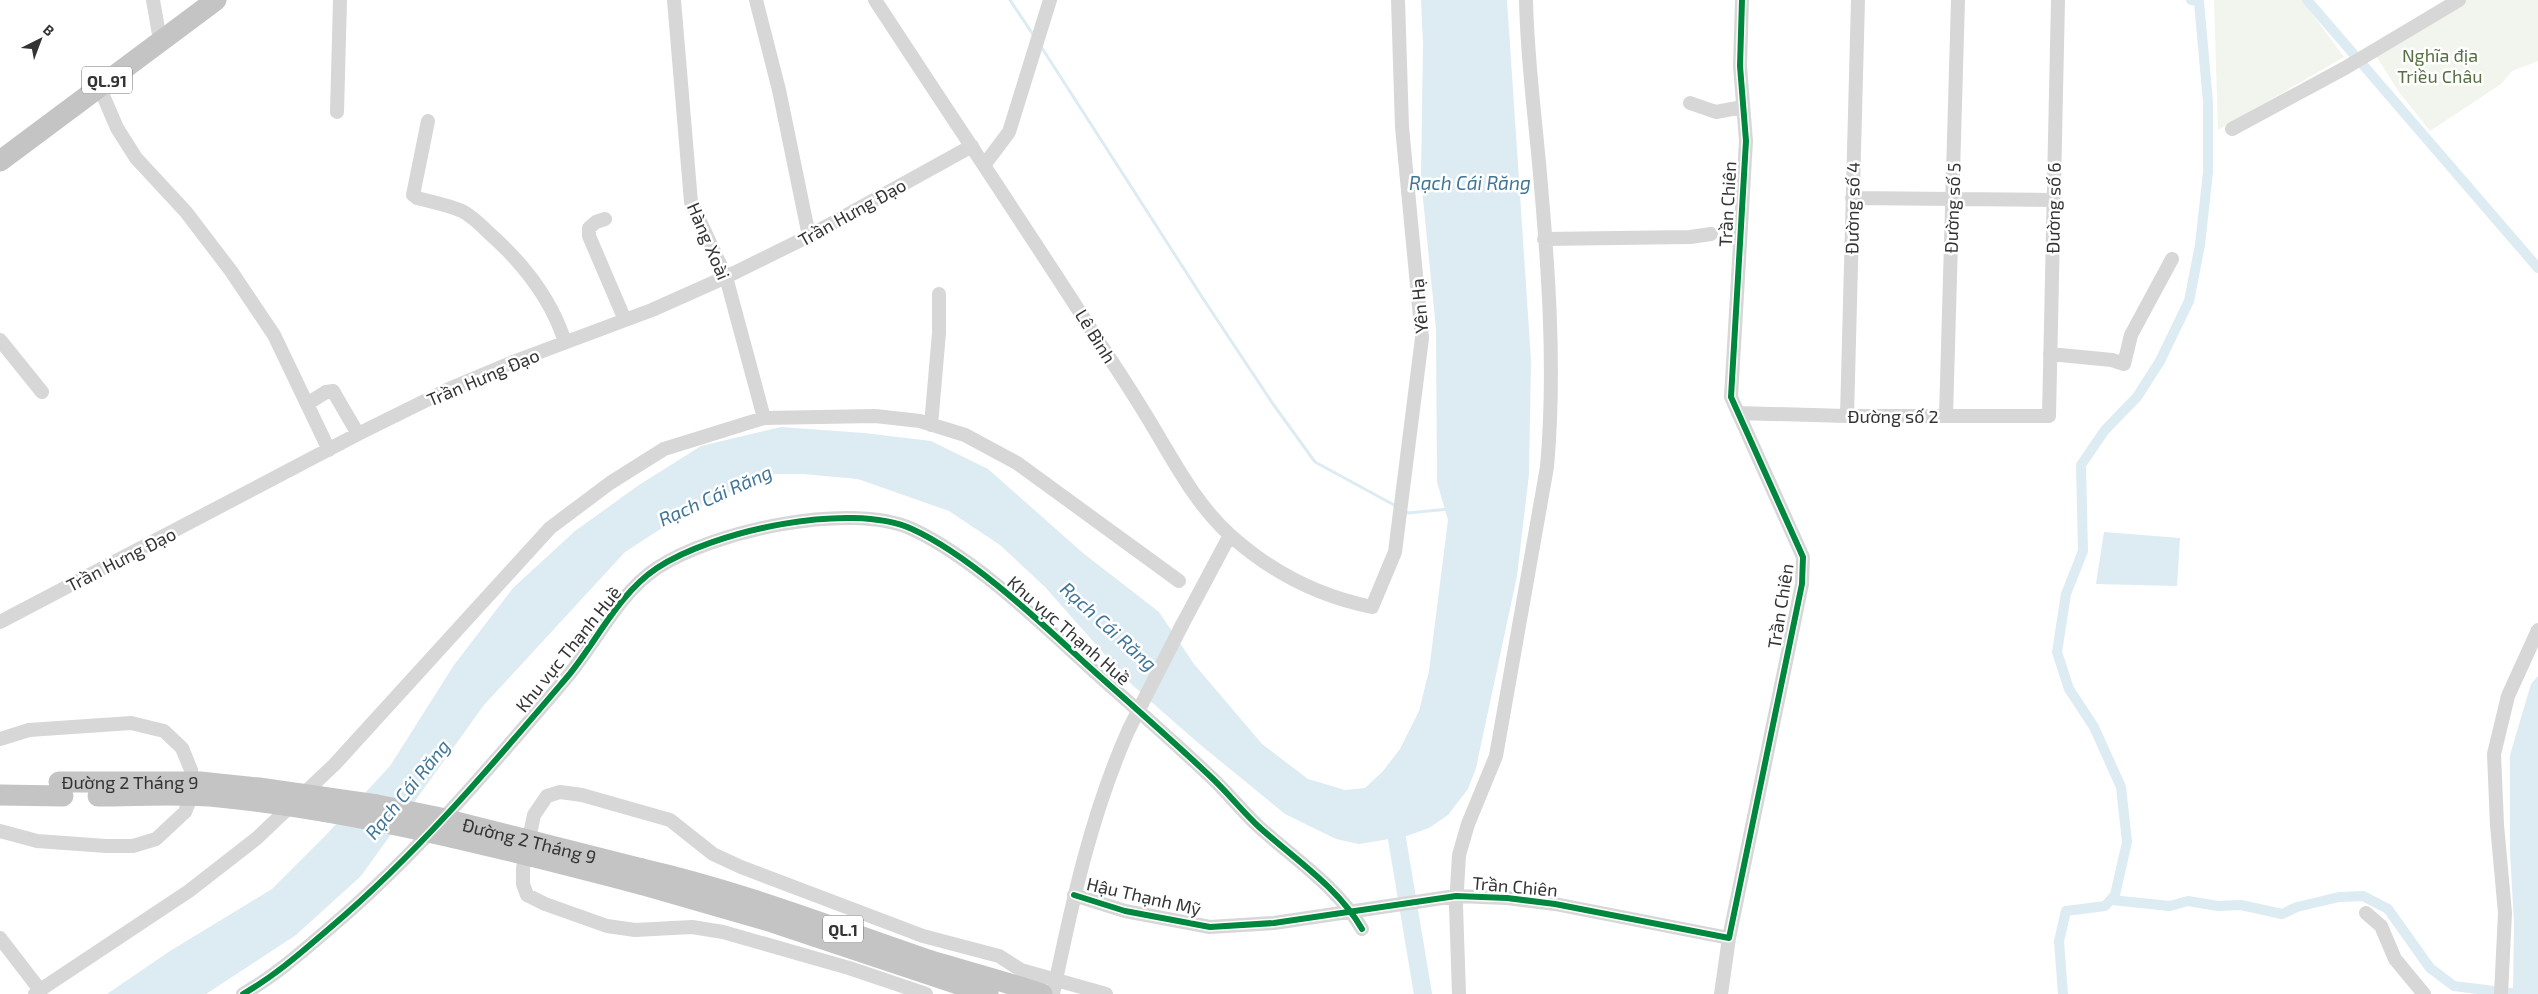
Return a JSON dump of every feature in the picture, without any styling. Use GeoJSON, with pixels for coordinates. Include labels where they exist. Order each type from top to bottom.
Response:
{"type":"FeatureCollection","features":[{"type":"Feature","properties":{"kind":"highway","name":"QL.91"},"geometry":{"type":"LineString","coordinates":[[0,161],[99,86],[204,0]]}},
{"type":"Feature","properties":{"kind":"highway","name":"QL.91"},"geometry":{"type":"LineString","coordinates":[[0,153],[159,36],[216,0]]}},
{"type":"Feature","properties":{"kind":"highway","name":"Đường 2 Tháng 9"},"geometry":{"type":"LineString","coordinates":[[0,782],[61,789],[218,796],[315,811],[641,876],[772,922],[987,985],[1042,994]]}},
{"type":"Feature","properties":{"kind":"highway","name":"Đường 2 Tháng 9"},"geometry":{"type":"LineString","coordinates":[[0,795],[61,789]]}},
{"type":"Feature","properties":{"kind":"street"},"geometry":{"type":"LineString","coordinates":[[153,0],[159,36]]}},
{"type":"Feature","properties":{"kind":"street"},"geometry":{"type":"LineString","coordinates":[[337,112],[340,0]]}},
{"type":"Feature","properties":{"kind":"street","name":"Hàng Xoài"},"geometry":{"type":"LineString","coordinates":[[674,0],[691,202],[726,277],[764,418]]}},
{"type":"Feature","properties":{"kind":"street"},"geometry":{"type":"LineString","coordinates":[[756,0],[779,90],[809,236]]}},
{"type":"Feature","properties":{"kind":"street","name":"Lê Bình"},"geometry":{"type":"LineString","coordinates":[[875,0],[985,164],[1097,338],[1187,485],[1211,516],[1230,535],[1262,561],[1295,582],[1327,595],[1372,607]]}},
{"type":"Feature","properties":{"kind":"street"},"geometry":{"type":"LineString","coordinates":[[985,164],[1009,132],[1050,0]]}},
{"type":"Feature","properties":{"kind":"street","name":"Yên Hạ"},"geometry":{"type":"LineString","coordinates":[[1372,607],[1395,552],[1422,338],[1402,127],[1398,0]]}},
{"type":"Feature","properties":{"kind":"street"},"geometry":{"type":"LineString","coordinates":[[1459,994],[1450,897],[1468,824],[1496,756],[1547,467],[1551,427],[1551,354],[1526,0]]}},
{"type":"Feature","properties":{"kind":"street","name":"Trần Chiên"},"geometry":{"type":"LineString","coordinates":[[1721,994],[1729,938],[1802,584],[1803,557],[1731,397],[1746,141],[1740,66],[1742,0]]}},
{"type":"Feature","properties":{"kind":"street","name":"Đường số 4"},"geometry":{"type":"LineString","coordinates":[[1847,416],[1858,0]]}},
{"type":"Feature","properties":{"kind":"street","name":"Đường số 5"},"geometry":{"type":"LineString","coordinates":[[1946,416],[1958,0]]}},
{"type":"Feature","properties":{"kind":"street","name":"Đường số 6"},"geometry":{"type":"LineString","coordinates":[[2049,416],[2058,0]]}},
{"type":"Feature","properties":{"kind":"street"},"geometry":{"type":"LineString","coordinates":[[2232,129],[2353,63],[2459,0]]}},
{"type":"Feature","properties":{"kind":"street"},"geometry":{"type":"LineString","coordinates":[[99,86],[117,128],[136,158],[186,212],[226,263],[274,335],[329,450]]}},
{"type":"Feature","properties":{"kind":"street"},"geometry":{"type":"LineString","coordinates":[[1690,103],[1716,112],[1743,107]]}},
{"type":"Feature","properties":{"kind":"street"},"geometry":{"type":"LineString","coordinates":[[428,121],[413,195],[463,212],[513,254],[527,269],[559,322],[565,342]]}},
{"type":"Feature","properties":{"kind":"street","name":"Trần Hưng Đạo"},"geometry":{"type":"LineString","coordinates":[[0,622],[358,434],[450,389],[565,342],[625,320],[726,277],[809,236],[972,146]]}},
{"type":"Feature","properties":{"kind":"street"},"geometry":{"type":"LineString","coordinates":[[1852,198],[2054,200]]}},
{"type":"Feature","properties":{"kind":"street"},"geometry":{"type":"LineString","coordinates":[[605,219],[596,222],[589,228],[590,236],[625,320]]}},
{"type":"Feature","properties":{"kind":"street"},"geometry":{"type":"LineString","coordinates":[[1544,239],[1711,234]]}},
{"type":"Feature","properties":{"kind":"street"},"geometry":{"type":"LineString","coordinates":[[2050,354],[2112,360],[2124,364],[2131,335],[2172,259]]}},
{"type":"Feature","properties":{"kind":"street"},"geometry":{"type":"LineString","coordinates":[[931,424],[939,333],[939,294]]}},
{"type":"Feature","properties":{"kind":"street"},"geometry":{"type":"LineString","coordinates":[[0,340],[42,392]]}},
{"type":"Feature","properties":{"kind":"street"},"geometry":{"type":"LineString","coordinates":[[307,404],[326,392],[333,391],[358,434]]}},
{"type":"Feature","properties":{"kind":"street","name":"Đường số 2"},"geometry":{"type":"LineString","coordinates":[[1738,413],[1847,416],[2049,416]]}},
{"type":"Feature","properties":{"kind":"street"},"geometry":{"type":"LineString","coordinates":[[0,938],[38,992],[189,892],[257,838],[335,764],[550,528],[610,483],[664,449],[764,418],[875,416],[931,424],[965,435],[1017,463],[1179,580]]}},
{"type":"Feature","properties":{"kind":"street","name":"Khu vực Thạnh Huề"},"geometry":{"type":"LineString","coordinates":[[243,994],[289,963],[360,902],[460,802],[572,670],[622,601],[655,569],[704,544],[771,526],[834,519],[871,518],[911,529],[967,563],[1051,632],[1213,780],[1255,823],[1354,909],[1362,928]]}},
{"type":"Feature","properties":{"kind":"street"},"geometry":{"type":"LineString","coordinates":[[1053,994],[1074,895],[1099,805],[1129,729],[1230,535]]}},
{"type":"Feature","properties":{"kind":"street"},"geometry":{"type":"LineString","coordinates":[[2501,994],[2505,913],[2497,825],[2494,754],[2508,696],[2538,630]]}},
{"type":"Feature","properties":{"kind":"street"},"geometry":{"type":"LineString","coordinates":[[0,739],[29,730],[131,723],[164,731],[182,748],[191,770],[194,790],[185,812],[156,839],[133,846],[37,841],[0,831]]}},
{"type":"Feature","properties":{"kind":"street"},"geometry":{"type":"LineString","coordinates":[[926,994],[848,968],[723,932],[692,927],[635,930],[607,926],[545,904],[528,894],[523,884],[523,868],[534,815],[547,796],[560,792],[582,795],[670,820],[713,854],[741,866],[923,936],[999,956],[1022,970],[1056,978],[1106,994]]}},
{"type":"Feature","properties":{"kind":"street","name":"Hậu Thạnh Mỹ"},"geometry":{"type":"LineString","coordinates":[[1074,895],[1125,911],[1210,927],[1274,924],[1354,909],[1450,897]]}},
{"type":"Feature","properties":{"kind":"street","name":"Trần Chiên"},"geometry":{"type":"LineString","coordinates":[[1450,897],[1507,898],[1555,904],[1729,938]]}},
{"type":"Feature","properties":{"kind":"street"},"geometry":{"type":"LineString","coordinates":[[2366,913],[2382,926],[2395,960],[2424,994]]}},
{"type":"Feature","properties":{"kind":"street"},"geometry":{"type":"LineString","coordinates":[[987,985],[1022,970]]}},
{"type":"Feature","properties":{"kind":"green space"},"geometry":{"type":"Polygon","coordinates":[[[2214,0],[2302,0],[2344,57],[2218,130],[2214,0]]]}},
{"type":"Feature","properties":{"kind":"green space","name":"Nghĩa địa Triều Châu"},"geometry":{"type":"Polygon","coordinates":[[[2453,0],[2538,0],[2538,61],[2512,71],[2501,84],[2430,131],[2399,92],[2371,48],[2453,0]]]}},
{"type":"Feature","properties":{"kind":"water","name":"Rạch Cái Răng"},"geometry":{"type":"Polygon","coordinates":[[[1421,0],[1507,0],[1531,360],[1529,474],[1517,576],[1476,768],[1468,789],[1448,815],[1429,828],[1407,836],[1359,844],[1336,839],[1285,814],[1197,742],[1129,682],[1045,587],[1000,545],[949,511],[858,479],[803,474],[765,474],[679,517],[625,552],[484,705],[361,876],[296,935],[206,994],[107,994],[170,951],[272,889],[326,835],[390,766],[454,665],[513,588],[575,531],[639,485],[701,446],[781,427],[864,433],[931,441],[988,469],[1083,553],[1159,612],[1194,664],[1262,744],[1308,779],[1345,790],[1365,788],[1383,771],[1400,749],[1419,711],[1429,671],[1448,520],[1437,482],[1436,329],[1421,179],[1423,44],[1421,0]]]}},
{"type":"Feature","properties":{"kind":"water"},"geometry":{"type":"Polygon","coordinates":[[[2104,532],[2180,538],[2177,586],[2096,584],[2104,532]]]}},
{"type":"Feature","properties":{"kind":"water"},"geometry":{"type":"Polygon","coordinates":[[[2538,676],[2538,994],[2513,994],[2514,923],[2510,852],[2510,755],[2531,684],[2538,676]]]}},
{"type":"Feature","properties":{"kind":"waterway"},"geometry":{"type":"LineString","coordinates":[[1010,0],[1034,36]]}},
{"type":"Feature","properties":{"kind":"waterway"},"geometry":{"type":"LineString","coordinates":[[2063,994],[2059,941],[2066,911],[2105,906],[2115,895],[2127,842],[2121,787],[2094,727],[2069,689],[2057,652],[2066,594],[2083,551],[2081,465],[2105,430],[2137,397],[2160,361],[2189,301],[2200,245],[2208,172],[2208,102],[2199,2],[2191,0]]}},
{"type":"Feature","properties":{"kind":"waterway"},"geometry":{"type":"LineString","coordinates":[[2307,0],[2538,268]]}},
{"type":"Feature","properties":{"kind":"waterway"},"geometry":{"type":"LineString","coordinates":[[1040,45],[1204,300],[1273,404],[1315,462],[1396,506]]}},
{"type":"Feature","properties":{"kind":"waterway"},"geometry":{"type":"LineString","coordinates":[[1403,510],[1408,513],[1449,509]]}},
{"type":"Feature","properties":{"kind":"waterway"},"geometry":{"type":"LineString","coordinates":[[1393,815],[1423,994]]}},
{"type":"Feature","properties":{"kind":"waterway"},"geometry":{"type":"LineString","coordinates":[[2111,900],[2170,906],[2188,901],[2218,906],[2241,905],[2282,914],[2297,907],[2339,897],[2363,896],[2388,909],[2430,968],[2454,986],[2518,994]]}},
{"type":"Feature","properties":{"kind":"cycle path"},"geometry":{"type":"LineString","coordinates":[[1074,895],[1125,911],[1210,927],[1274,923],[1456,896],[1507,898],[1555,904],[1729,938],[1802,584],[1803,557],[1731,397],[1746,141],[1740,66],[1742,0]]}},
{"type":"Feature","properties":{"kind":"cycle path"},"geometry":{"type":"LineString","coordinates":[[243,994],[278,971],[299,954],[395,869],[425,838],[568,676],[619,604],[643,579],[657,568],[681,555],[712,542],[782,524],[818,519],[853,518],[885,521],[912,529],[957,555],[980,572],[1025,609],[1197,763],[1258,826],[1328,886],[1341,900],[1362,929]]}}]}
